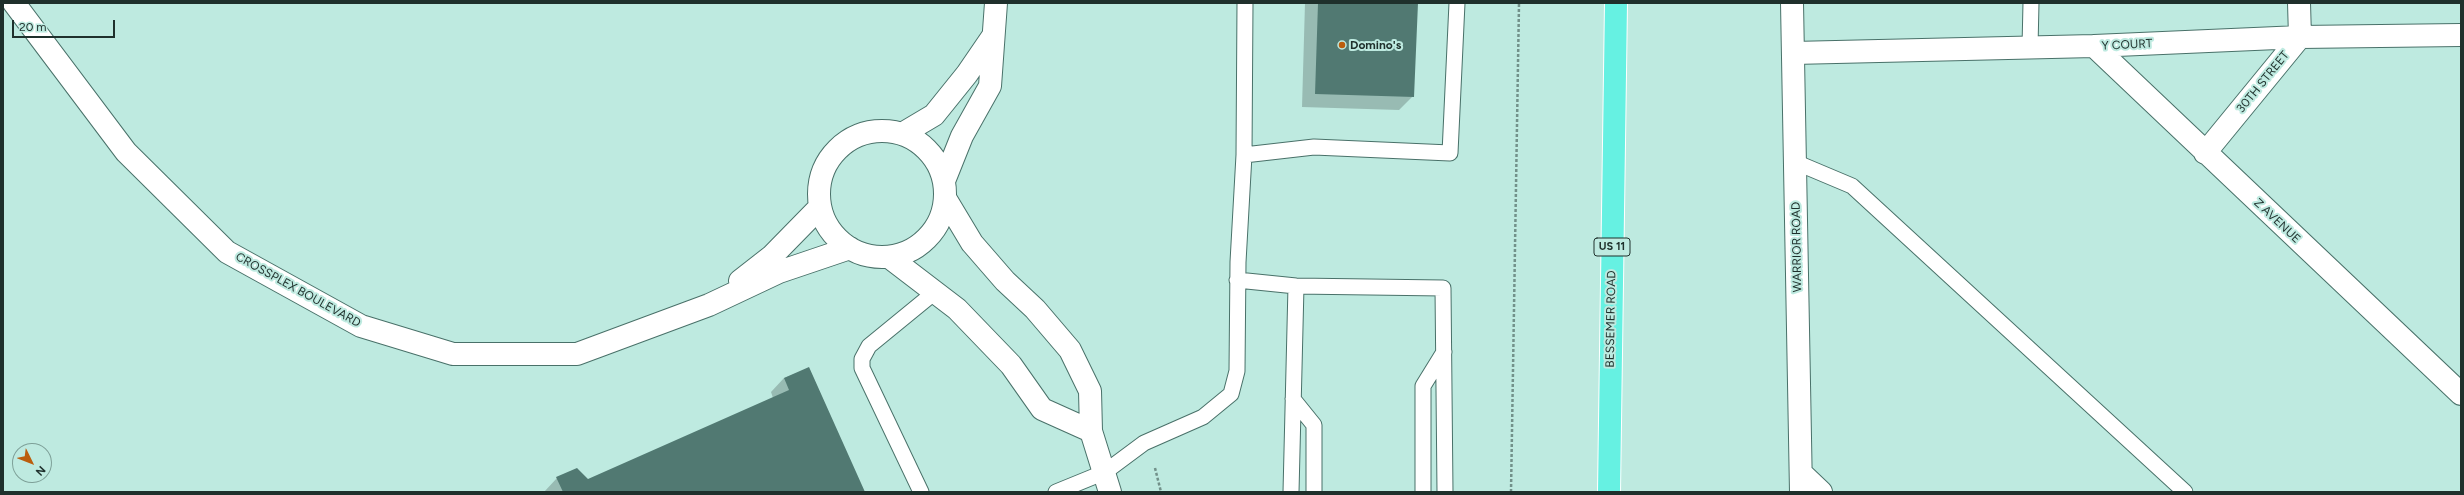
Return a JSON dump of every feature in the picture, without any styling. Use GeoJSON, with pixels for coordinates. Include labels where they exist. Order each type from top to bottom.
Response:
{"type":"FeatureCollection","features":[{"type":"Feature","properties":{"kind":"main road","name":"BESSEMER ROAD"},"geometry":{"type":"LineString","coordinates":[[1608,492],[1616,3]]}},
{"type":"Feature","properties":{"kind":"street","name":"CROSSPLEX BOULEVARD"},"geometry":{"type":"LineString","coordinates":[[14,3],[126,152],[227,252],[361,326],[453,354],[578,354],[709,304],[779,272],[850,248]]}},
{"type":"Feature","properties":{"kind":"street"},"geometry":{"type":"LineString","coordinates":[[996,3],[990,86],[962,136],[944,190],[940,220],[928,238],[910,250],[889,257],[869,256],[850,248],[837,238],[820,207],[820,183],[825,167],[844,142],[869,131],[902,134],[921,145],[935,161],[944,190],[972,243],[1005,282],[1035,309],[1070,350],[1090,391],[1091,431],[1108,482]]}},
{"type":"Feature","properties":{"kind":"street","name":"WARRIOR ROAD"},"geometry":{"type":"LineString","coordinates":[[1792,3],[1801,482]]}},
{"type":"Feature","properties":{"kind":"street"},"geometry":{"type":"LineString","coordinates":[[2300,3],[2300,37]]}},
{"type":"Feature","properties":{"kind":"street","name":"Y COURT"},"geometry":{"type":"LineString","coordinates":[[1793,53],[2094,46],[2300,37],[2461,35]]}},
{"type":"Feature","properties":{"kind":"street"},"geometry":{"type":"LineString","coordinates":[[902,134],[934,115],[967,74],[993,36]]}},
{"type":"Feature","properties":{"kind":"street","name":"30TH STREET"},"geometry":{"type":"LineString","coordinates":[[2205,152],[2300,37]]}},
{"type":"Feature","properties":{"kind":"street","name":"Z AVENUE"},"geometry":{"type":"LineString","coordinates":[[2094,46],[2461,394]]}},
{"type":"Feature","properties":{"kind":"street","name":"CROSSPLEX BOULEVARD"},"geometry":{"type":"LineString","coordinates":[[709,304],[772,256],[820,207]]}},
{"type":"Feature","properties":{"kind":"street"},"geometry":{"type":"LineString","coordinates":[[889,257],[957,309],[1011,365],[1042,409],[1091,431]]}},
{"type":"Feature","properties":{"kind":"street"},"geometry":{"type":"LineString","coordinates":[[1801,482],[1821,492]]}},
{"type":"Feature","properties":{"kind":"lane"},"geometry":{"type":"LineString","coordinates":[[1056,492],[1108,482],[1144,443],[1203,417],[1231,394],[1237,371],[1238,280],[1244,155],[1245,3]]}},
{"type":"Feature","properties":{"kind":"lane"},"geometry":{"type":"LineString","coordinates":[[1244,155],[1314,147],[1450,153],[1457,3]]}},
{"type":"Feature","properties":{"kind":"lane"},"geometry":{"type":"LineString","coordinates":[[2030,47],[2031,3]]}},
{"type":"Feature","properties":{"kind":"lane"},"geometry":{"type":"LineString","coordinates":[[1795,162],[1852,186],[2185,492]]}},
{"type":"Feature","properties":{"kind":"lane"},"geometry":{"type":"LineString","coordinates":[[1238,280],[1296,286],[1443,288],[1445,492]]}},
{"type":"Feature","properties":{"kind":"lane"},"geometry":{"type":"LineString","coordinates":[[1291,492],[1296,286]]}},
{"type":"Feature","properties":{"kind":"lane"},"geometry":{"type":"LineString","coordinates":[[921,492],[862,368],[862,359],[869,346],[934,292]]}},
{"type":"Feature","properties":{"kind":"lane"},"geometry":{"type":"LineString","coordinates":[[1423,492],[1423,386],[1444,352]]}},
{"type":"Feature","properties":{"kind":"lane"},"geometry":{"type":"LineString","coordinates":[[1293,399],[1314,424],[1314,492]]}},
{"type":"Feature","properties":{"kind":"path"},"geometry":{"type":"LineString","coordinates":[[1511,492],[1519,3]]}},
{"type":"Feature","properties":{"kind":"path"},"geometry":{"type":"LineString","coordinates":[[1155,468],[1161,492]]}},
{"type":"Feature","properties":{"kind":"building"},"geometry":{"type":"Polygon","coordinates":[[[1318,3],[1418,3],[1414,97],[1315,94],[1318,3]]]}},
{"type":"Feature","properties":{"kind":"building"},"geometry":{"type":"Polygon","coordinates":[[[809,367],[865,492],[563,492],[556,477],[577,468],[588,479],[789,390],[784,378],[809,367]]]}},
{"type":"Feature","properties":{"kind":"place","name":"Domino's"},"geometry":{"type":"Point","coordinates":[1342,45]}}]}
